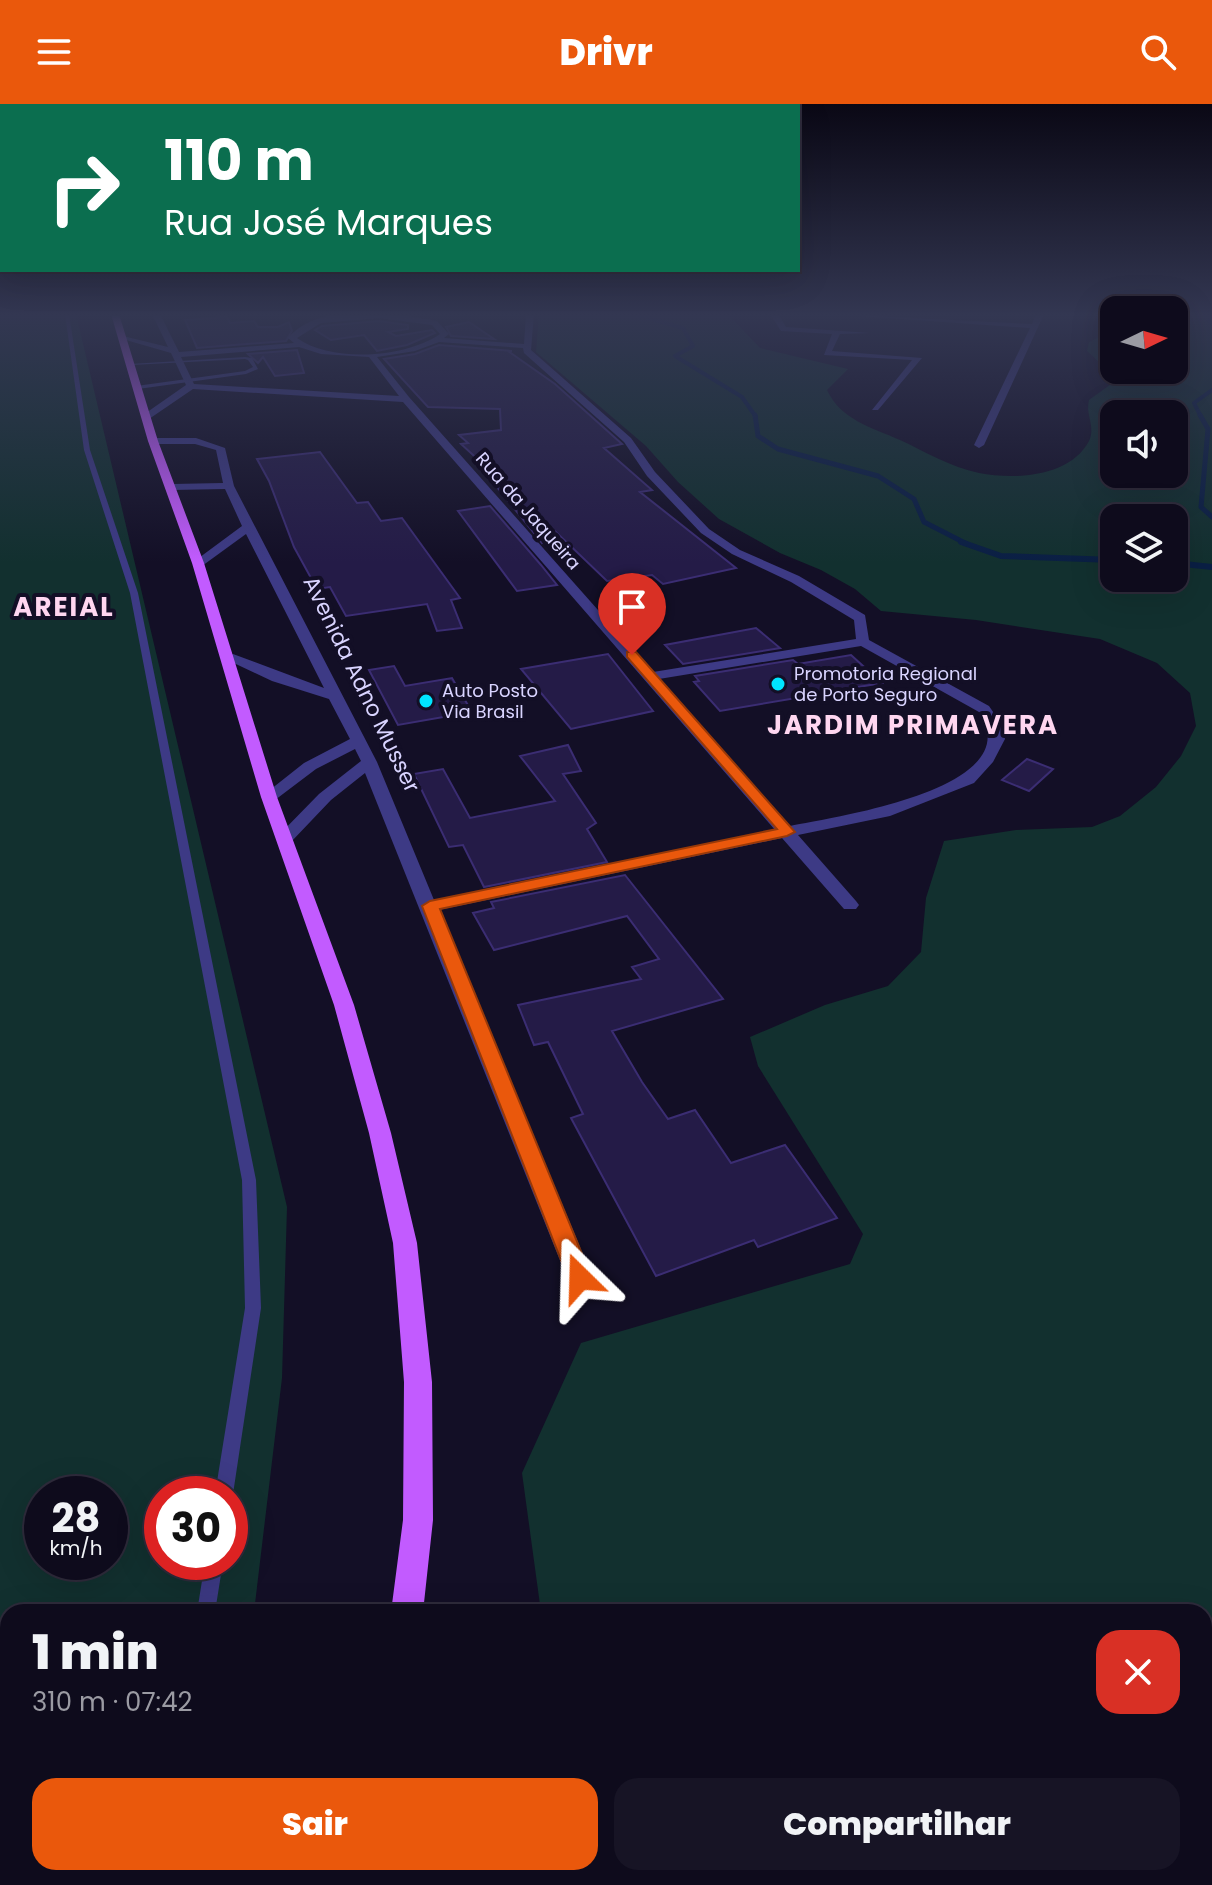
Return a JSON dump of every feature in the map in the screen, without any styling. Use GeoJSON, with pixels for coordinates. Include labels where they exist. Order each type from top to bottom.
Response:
{"type":"FeatureCollection","features":[{"type":"Feature","properties":{"kind":"main road"},"geometry":{"type":"LineString","coordinates":[[141,397],[153,441],[198,563],[269,797],[344,1005],[380,1133],[405,1243],[418,1382],[418,1520],[408,1604]]}},
{"type":"Feature","properties":{"kind":"street"},"geometry":{"type":"LineString","coordinates":[[146,417],[172,397]]}},
{"type":"Feature","properties":{"kind":"street"},"geometry":{"type":"LineString","coordinates":[[379,397],[406,399]]}},
{"type":"Feature","properties":{"kind":"street"},"geometry":{"type":"LineString","coordinates":[[577,397],[628,440],[651,474],[705,531],[736,552],[844,606],[860,618],[863,642]]}},
{"type":"Feature","properties":{"kind":"street"},"geometry":{"type":"LineString","coordinates":[[875,408],[884,397]]}},
{"type":"Feature","properties":{"kind":"street"},"geometry":{"type":"LineString","coordinates":[[979,445],[1002,397]]}},
{"type":"Feature","properties":{"kind":"street","name":"Rua da Jaqueira"},"geometry":{"type":"LineString","coordinates":[[406,399],[850,905]]}},
{"type":"Feature","properties":{"kind":"street","name":"Avenida Adno Musser"},"geometry":{"type":"LineString","coordinates":[[153,441],[196,441],[220,448],[229,486],[248,527],[369,762],[580,1278]]}},
{"type":"Feature","properties":{"kind":"street"},"geometry":{"type":"LineString","coordinates":[[172,487],[229,486]]}},
{"type":"Feature","properties":{"kind":"street"},"geometry":{"type":"LineString","coordinates":[[198,563],[248,527]]}},
{"type":"Feature","properties":{"kind":"street"},"geometry":{"type":"LineString","coordinates":[[430,906],[884,812],[968,780],[987,759],[997,739],[995,725],[984,709],[863,642],[651,676]]}},
{"type":"Feature","properties":{"kind":"street"},"geometry":{"type":"LineString","coordinates":[[228,657],[337,697]]}},
{"type":"Feature","properties":{"kind":"street"},"geometry":{"type":"LineString","coordinates":[[269,797],[310,766],[358,741]]}},
{"type":"Feature","properties":{"kind":"street"},"geometry":{"type":"LineString","coordinates":[[285,838],[325,797],[369,762]]}},
{"type":"Feature","properties":{"kind":"lane"},"geometry":{"type":"LineString","coordinates":[[79,397],[87,450],[134,593],[249,1180],[253,1308],[227,1476]]}},
{"type":"Feature","properties":{"kind":"lane"},"geometry":{"type":"LineString","coordinates":[[207,1604],[211,1580]]}},
{"type":"Feature","properties":{"kind":"green space"},"geometry":{"type":"Polygon","coordinates":[[[0,397],[96,397],[287,1207],[282,1378],[255,1604],[0,1604],[0,397]]]}},
{"type":"Feature","properties":{"kind":"green space"},"geometry":{"type":"Polygon","coordinates":[[[589,397],[831,397],[849,416],[948,463],[979,473],[1009,476],[1055,469],[1080,453],[1091,436],[1088,411],[1089,400],[1093,397],[1212,397],[1212,1604],[540,1604],[522,1473],[581,1343],[850,1264],[863,1234],[758,1066],[750,1037],[825,1005],[888,986],[921,952],[926,898],[944,841],[1016,830],[1092,827],[1120,816],[1156,787],[1181,756],[1196,726],[1190,693],[1157,663],[1100,639],[976,620],[881,611],[855,589],[719,519],[678,482],[646,446],[589,397]]]}},
{"type":"Feature","properties":{"kind":"building"},"geometry":{"type":"Polygon","coordinates":[[[419,397],[570,397],[622,444],[604,448],[652,490],[640,492],[736,568],[663,584],[652,575],[607,581],[555,531],[542,543],[497,487],[507,486],[461,444],[468,443],[459,435],[501,430],[500,409],[428,407],[419,397]]]}},
{"type":"Feature","properties":{"kind":"building"},"geometry":{"type":"Polygon","coordinates":[[[320,452],[357,503],[368,502],[381,521],[402,518],[460,598],[451,600],[462,628],[437,631],[427,604],[346,616],[330,587],[317,589],[294,547],[269,481],[257,459],[320,452]]]}},
{"type":"Feature","properties":{"kind":"building"},"geometry":{"type":"Polygon","coordinates":[[[490,506],[557,585],[517,591],[458,511],[490,506]]]}},
{"type":"Feature","properties":{"kind":"building"},"geometry":{"type":"Polygon","coordinates":[[[756,628],[780,648],[683,664],[665,645],[756,628]]]}},
{"type":"Feature","properties":{"kind":"building"},"geometry":{"type":"Polygon","coordinates":[[[608,654],[653,711],[571,729],[521,669],[608,654]]]}},
{"type":"Feature","properties":{"kind":"building","name":"Promotoria Regional de Porto Seguro"},"geometry":{"type":"Polygon","coordinates":[[[851,655],[882,683],[828,692],[832,697],[800,703],[796,698],[720,711],[694,682],[699,681],[695,676],[793,660],[798,664],[851,655]]]}},
{"type":"Feature","properties":{"kind":"building","name":"Auto Posto Via Brasil"},"geometry":{"type":"Polygon","coordinates":[[[394,666],[405,686],[452,678],[472,712],[398,725],[369,670],[394,666]]]}},
{"type":"Feature","properties":{"kind":"building"},"geometry":{"type":"Polygon","coordinates":[[[568,745],[581,771],[563,774],[596,823],[587,829],[607,862],[484,887],[463,845],[449,847],[414,774],[443,769],[470,818],[555,801],[520,756],[568,745]]]}},
{"type":"Feature","properties":{"kind":"building"},"geometry":{"type":"Polygon","coordinates":[[[1027,759],[1053,769],[1029,791],[1002,780],[1027,759]]]}},
{"type":"Feature","properties":{"kind":"building"},"geometry":{"type":"Polygon","coordinates":[[[625,875],[723,999],[612,1031],[642,1082],[668,1119],[695,1110],[731,1163],[785,1145],[837,1218],[758,1247],[754,1240],[656,1276],[571,1118],[583,1114],[548,1042],[534,1045],[518,1005],[641,979],[632,967],[659,959],[627,916],[494,950],[473,913],[494,908],[491,902],[625,875]]]}},
{"type":"Feature","properties":{"kind":"waterway"},"geometry":{"type":"LineString","coordinates":[[742,397],[755,416]]}},
{"type":"Feature","properties":{"kind":"waterway"},"geometry":{"type":"LineString","coordinates":[[1200,415],[1194,403],[1202,397]]}},
{"type":"Feature","properties":{"kind":"waterway"},"geometry":{"type":"LineString","coordinates":[[1200,415],[1208,429],[1201,507],[1212,517]]}},
{"type":"Feature","properties":{"kind":"waterway"},"geometry":{"type":"LineString","coordinates":[[755,416],[758,436],[778,449],[878,476],[914,499],[924,522],[967,544]]}},
{"type":"Feature","properties":{"kind":"waterway"},"geometry":{"type":"LineString","coordinates":[[961,542],[1001,556],[1100,560]]}},
{"type":"Feature","properties":{"kind":"waterway"},"geometry":{"type":"LineString","coordinates":[[1188,564],[1212,567]]}},
{"type":"Feature","properties":{"kind":"place","name":"Promotoria Regional de Porto Seguro"},"geometry":{"type":"Point","coordinates":[778,684]}},
{"type":"Feature","properties":{"kind":"place","name":"Auto Posto Via Brasil"},"geometry":{"type":"Point","coordinates":[426,701]}},
{"type":"Feature","properties":{"kind":"district","name":"AREIAL"},"geometry":{"type":"Point","coordinates":[64,607]}},
{"type":"Feature","properties":{"kind":"district","name":"JARDIM PRIMAVERA"},"geometry":{"type":"Point","coordinates":[913,725]}},
{"type":"Feature","properties":{"kind":"route"},"geometry":{"type":"LineString","coordinates":[[580,1278],[430,906],[787,832],[632,655]]}}]}
